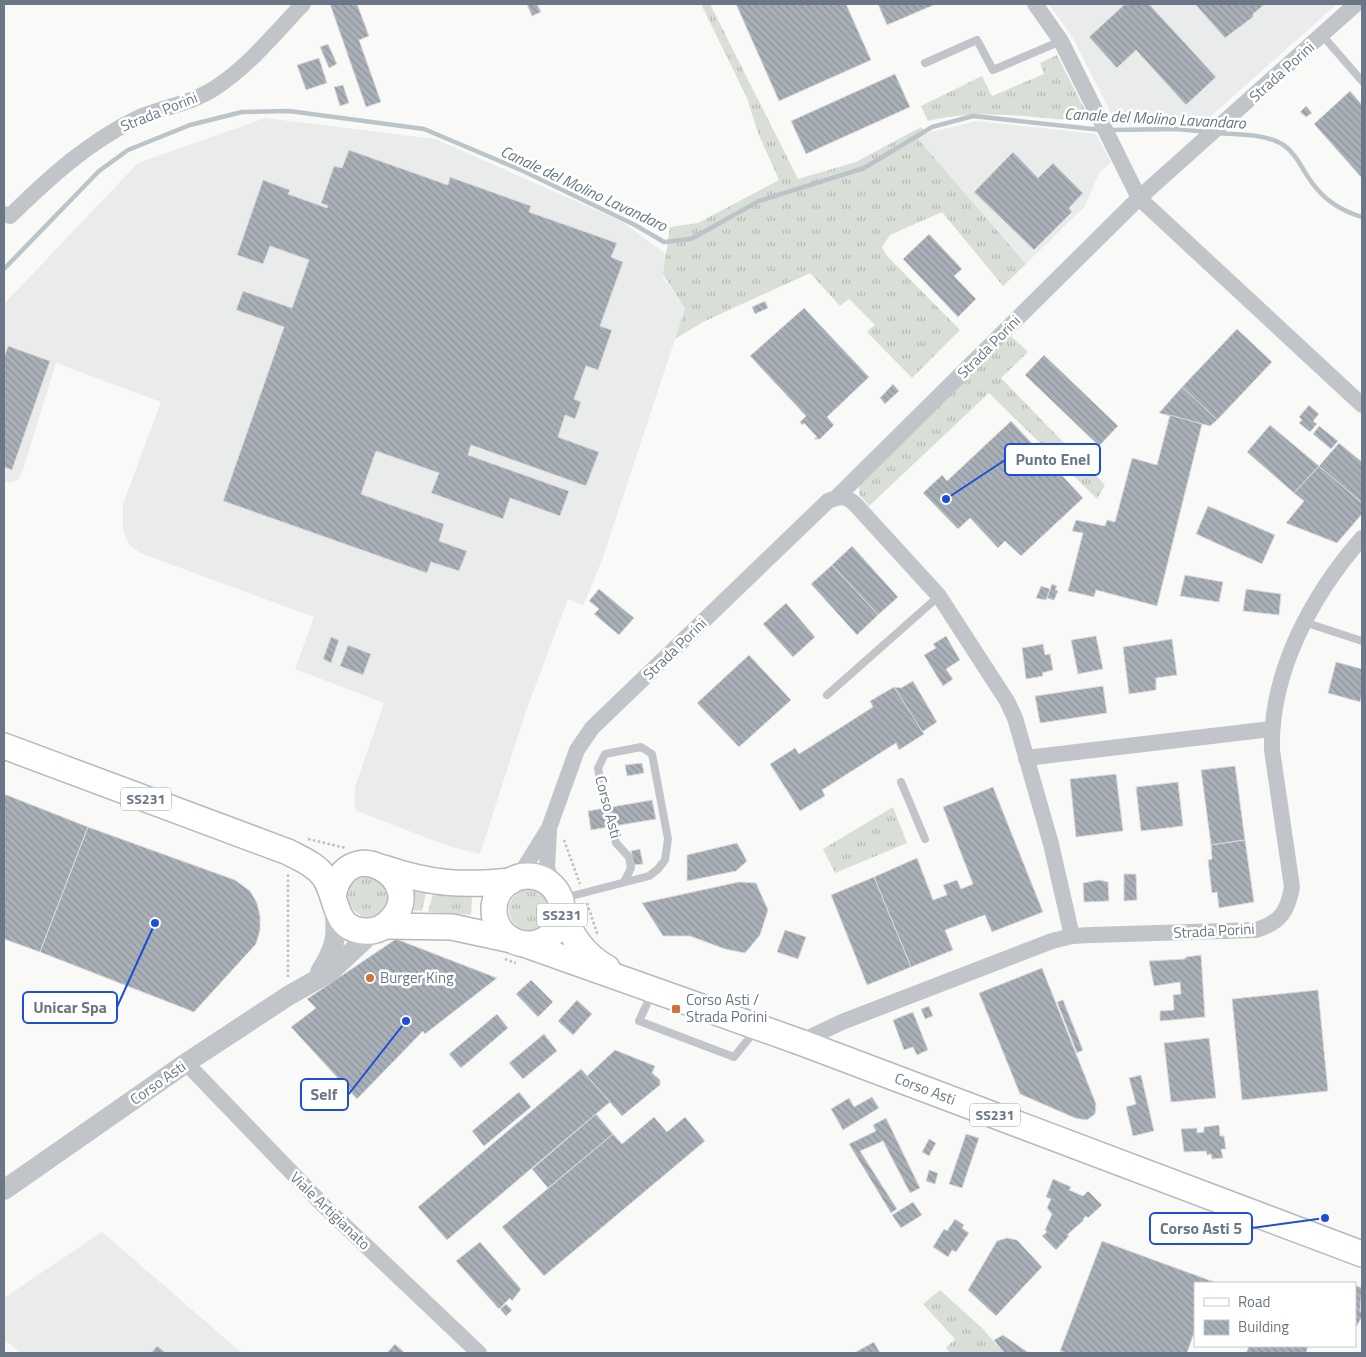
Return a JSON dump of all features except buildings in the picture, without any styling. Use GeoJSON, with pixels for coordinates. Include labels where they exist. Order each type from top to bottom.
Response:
{"type":"FeatureCollection","features":[{"type":"Feature","properties":{"kind":"main road","name":"Corso Asti"},"geometry":{"type":"LineString","coordinates":[[4,746],[288,852],[313,865],[325,878],[334,903]]}},
{"type":"Feature","properties":{"kind":"main road","name":"Corso Asti"},"geometry":{"type":"LineString","coordinates":[[288,852],[373,866],[435,883],[478,884],[514,880]]}},
{"type":"Feature","properties":{"kind":"main road"},"geometry":{"type":"LineString","coordinates":[[334,903],[335,885],[341,875],[350,867],[373,866],[396,881],[400,897],[399,908],[380,928]]}},
{"type":"Feature","properties":{"kind":"main road","name":"SS231"},"geometry":{"type":"LineString","coordinates":[[514,880],[538,878],[559,899],[560,922],[555,932],[546,940],[514,952]]}},
{"type":"Feature","properties":{"kind":"main road"},"geometry":{"type":"LineString","coordinates":[[514,880],[497,896],[495,916],[514,952]]}},
{"type":"Feature","properties":{"kind":"main road","name":"Corso Asti"},"geometry":{"type":"LineString","coordinates":[[559,899],[568,929],[585,952],[594,961],[627,980]]}},
{"type":"Feature","properties":{"kind":"main road","name":"SS231"},"geometry":{"type":"LineString","coordinates":[[334,903],[346,925],[365,931],[380,928]]}},
{"type":"Feature","properties":{"kind":"main road","name":"Corso Asti"},"geometry":{"type":"LineString","coordinates":[[380,928],[452,927],[514,952],[591,969],[627,980],[800,1042],[1362,1254]]}},
{"type":"Feature","properties":{"kind":"street","name":"Strada Porini"},"geometry":{"type":"LineString","coordinates":[[6,218],[49,178],[81,152],[111,132],[142,117],[206,93],[236,74],[303,4]]}},
{"type":"Feature","properties":{"kind":"street"},"geometry":{"type":"LineString","coordinates":[[1035,4],[1061,41],[1139,198],[1362,405]]}},
{"type":"Feature","properties":{"kind":"street","name":"Strada Porini"},"geometry":{"type":"LineString","coordinates":[[514,880],[549,828],[577,750],[592,728],[828,501],[838,496],[1139,198],[1356,4]]}},
{"type":"Feature","properties":{"kind":"street"},"geometry":{"type":"LineString","coordinates":[[838,496],[848,498],[855,504],[939,596],[1007,701],[1015,718],[1051,844],[1072,936]]}},
{"type":"Feature","properties":{"kind":"street","name":"Strada Porini"},"geometry":{"type":"LineString","coordinates":[[800,1042],[842,1022],[1052,941],[1072,936],[1256,930],[1270,926],[1282,917],[1289,903],[1292,887],[1272,750],[1271,729],[1281,682],[1304,622],[1340,564],[1362,538]]}},
{"type":"Feature","properties":{"kind":"street"},"geometry":{"type":"LineString","coordinates":[[1026,758],[1271,729]]}},
{"type":"Feature","properties":{"kind":"street","name":"Strada Porini"},"geometry":{"type":"LineString","coordinates":[[549,828],[547,868],[559,899]]}},
{"type":"Feature","properties":{"kind":"street","name":"Corso Asti"},"geometry":{"type":"LineString","coordinates":[[314,980],[335,945],[338,930],[334,903]]}},
{"type":"Feature","properties":{"kind":"street","name":"Corso Asti"},"geometry":{"type":"LineString","coordinates":[[4,1190],[186,1064],[314,980],[330,972],[380,928]]}},
{"type":"Feature","properties":{"kind":"street","name":"Viale Artigianato"},"geometry":{"type":"LineString","coordinates":[[186,1064],[323,1204],[479,1353]]}},
{"type":"Feature","properties":{"kind":"lane"},"geometry":{"type":"LineString","coordinates":[[1322,35],[1362,81]]}},
{"type":"Feature","properties":{"kind":"lane"},"geometry":{"type":"LineString","coordinates":[[925,63],[976,40],[993,70],[1061,41]]}},
{"type":"Feature","properties":{"kind":"lane"},"geometry":{"type":"LineString","coordinates":[[827,695],[939,596]]}},
{"type":"Feature","properties":{"kind":"lane"},"geometry":{"type":"LineString","coordinates":[[1304,622],[1362,641]]}},
{"type":"Feature","properties":{"kind":"lane","name":"Corso Asti"},"geometry":{"type":"LineString","coordinates":[[559,899],[649,876],[665,860],[668,839],[652,754],[641,747],[605,754],[598,768],[616,843],[629,857],[631,868],[624,882]]}},
{"type":"Feature","properties":{"kind":"lane"},"geometry":{"type":"LineString","coordinates":[[901,782],[925,839]]}},
{"type":"Feature","properties":{"kind":"lane"},"geometry":{"type":"LineString","coordinates":[[654,989],[639,1021],[734,1057],[758,1027]]}},
{"type":"Feature","properties":{"kind":"shaded area"},"geometry":{"type":"Polygon","coordinates":[[[1049,4],[1337,4],[1201,125],[1117,125],[1073,38],[1049,4]]]}},
{"type":"Feature","properties":{"kind":"shaded area"},"geometry":{"type":"Polygon","coordinates":[[[265,118],[435,139],[621,221],[666,254],[663,277],[685,309],[602,560],[583,606],[568,599],[526,711],[480,854],[448,846],[357,811],[354,805],[355,787],[384,703],[295,669],[314,617],[140,553],[129,544],[123,531],[123,504],[161,402],[56,363],[23,470],[19,479],[10,483],[4,481],[4,304],[138,163],[265,118]]]}},
{"type":"Feature","properties":{"kind":"shaded area"},"geometry":{"type":"Polygon","coordinates":[[[977,121],[1096,134],[1111,162],[1099,173],[1085,206],[1026,264],[918,139],[927,133],[977,121]]]}},
{"type":"Feature","properties":{"kind":"shaded area"},"geometry":{"type":"Polygon","coordinates":[[[102,1232],[242,1353],[20,1353],[4,1339],[4,1298],[102,1232]]]}},
{"type":"Feature","properties":{"kind":"green space"},"geometry":{"type":"Polygon","coordinates":[[[701,4],[710,4],[798,179],[856,162],[921,127],[927,133],[918,139],[1026,264],[1003,286],[942,212],[890,235],[882,247],[887,256],[960,330],[912,378],[867,332],[875,325],[849,299],[840,306],[810,273],[703,322],[675,339],[685,309],[663,274],[670,227],[698,223],[779,180],[758,133],[747,98],[701,4]]]}},
{"type":"Feature","properties":{"kind":"green space"},"geometry":{"type":"Polygon","coordinates":[[[1057,55],[1091,122],[1009,115],[968,115],[928,121],[921,106],[982,76],[992,96],[1044,74],[1040,63],[1057,55]]]}},
{"type":"Feature","properties":{"kind":"green space"},"geometry":{"type":"Polygon","coordinates":[[[1011,336],[1028,352],[1001,378],[1105,485],[1097,499],[989,393],[869,506],[859,494],[859,483],[1011,336]]]}},
{"type":"Feature","properties":{"kind":"green space"},"geometry":{"type":"Polygon","coordinates":[[[893,807],[907,843],[835,873],[823,849],[893,807]]]}},
{"type":"Feature","properties":{"kind":"green space"},"geometry":{"type":"Polygon","coordinates":[[[369,875],[384,881],[390,896],[384,911],[369,917],[354,911],[348,896],[354,881],[369,875]]]}},
{"type":"Feature","properties":{"kind":"green space"},"geometry":{"type":"Polygon","coordinates":[[[534,889],[542,892],[548,898],[551,910],[548,922],[542,928],[526,931],[518,928],[512,922],[509,906],[512,898],[518,892],[534,889]]]}},
{"type":"Feature","properties":{"kind":"green space"},"geometry":{"type":"Polygon","coordinates":[[[414,892],[426,893],[422,911],[412,910],[414,892]]]}},
{"type":"Feature","properties":{"kind":"green space"},"geometry":{"type":"Polygon","coordinates":[[[433,894],[472,897],[471,915],[428,912],[433,894]]]}},
{"type":"Feature","properties":{"kind":"green space"},"geometry":{"type":"Polygon","coordinates":[[[940,1290],[982,1328],[1004,1353],[950,1353],[946,1348],[955,1339],[923,1304],[940,1290]]]}},
{"type":"Feature","properties":{"kind":"waterway","name":"Canale del Molino Lavandaro"},"geometry":{"type":"LineString","coordinates":[[4,269],[99,171],[128,150],[190,125],[242,112],[289,111],[424,129],[521,170],[635,225],[664,242],[691,239],[759,201],[864,168],[932,127],[973,116],[1102,130]]}},
{"type":"Feature","properties":{"kind":"waterway","name":"Canale del Molino Lavandaro"},"geometry":{"type":"LineString","coordinates":[[1110,130],[1178,129],[1207,132]]}},
{"type":"Feature","properties":{"kind":"waterway","name":"Canale del Molino Lavandaro"},"geometry":{"type":"LineString","coordinates":[[1217,133],[1259,136],[1282,144],[1288,148],[1312,183],[1327,199],[1362,217]]}},
{"type":"Feature","properties":{"kind":"place","name":"Punto Enel"},"geometry":{"type":"Point","coordinates":[946,499]}},
{"type":"Feature","properties":{"kind":"place","name":"Unicar Spa"},"geometry":{"type":"Point","coordinates":[155,923]}},
{"type":"Feature","properties":{"kind":"place","name":"Burger King"},"geometry":{"type":"Point","coordinates":[370,978]}},
{"type":"Feature","properties":{"kind":"place","name":"Corso Asti / Strada Porini"},"geometry":{"type":"Point","coordinates":[676,1009]}},
{"type":"Feature","properties":{"kind":"place","name":"Self"},"geometry":{"type":"Point","coordinates":[406,1021]}},
{"type":"Feature","properties":{"kind":"place","name":"Corso Asti 5"},"geometry":{"type":"Point","coordinates":[1325,1218]}}]}
